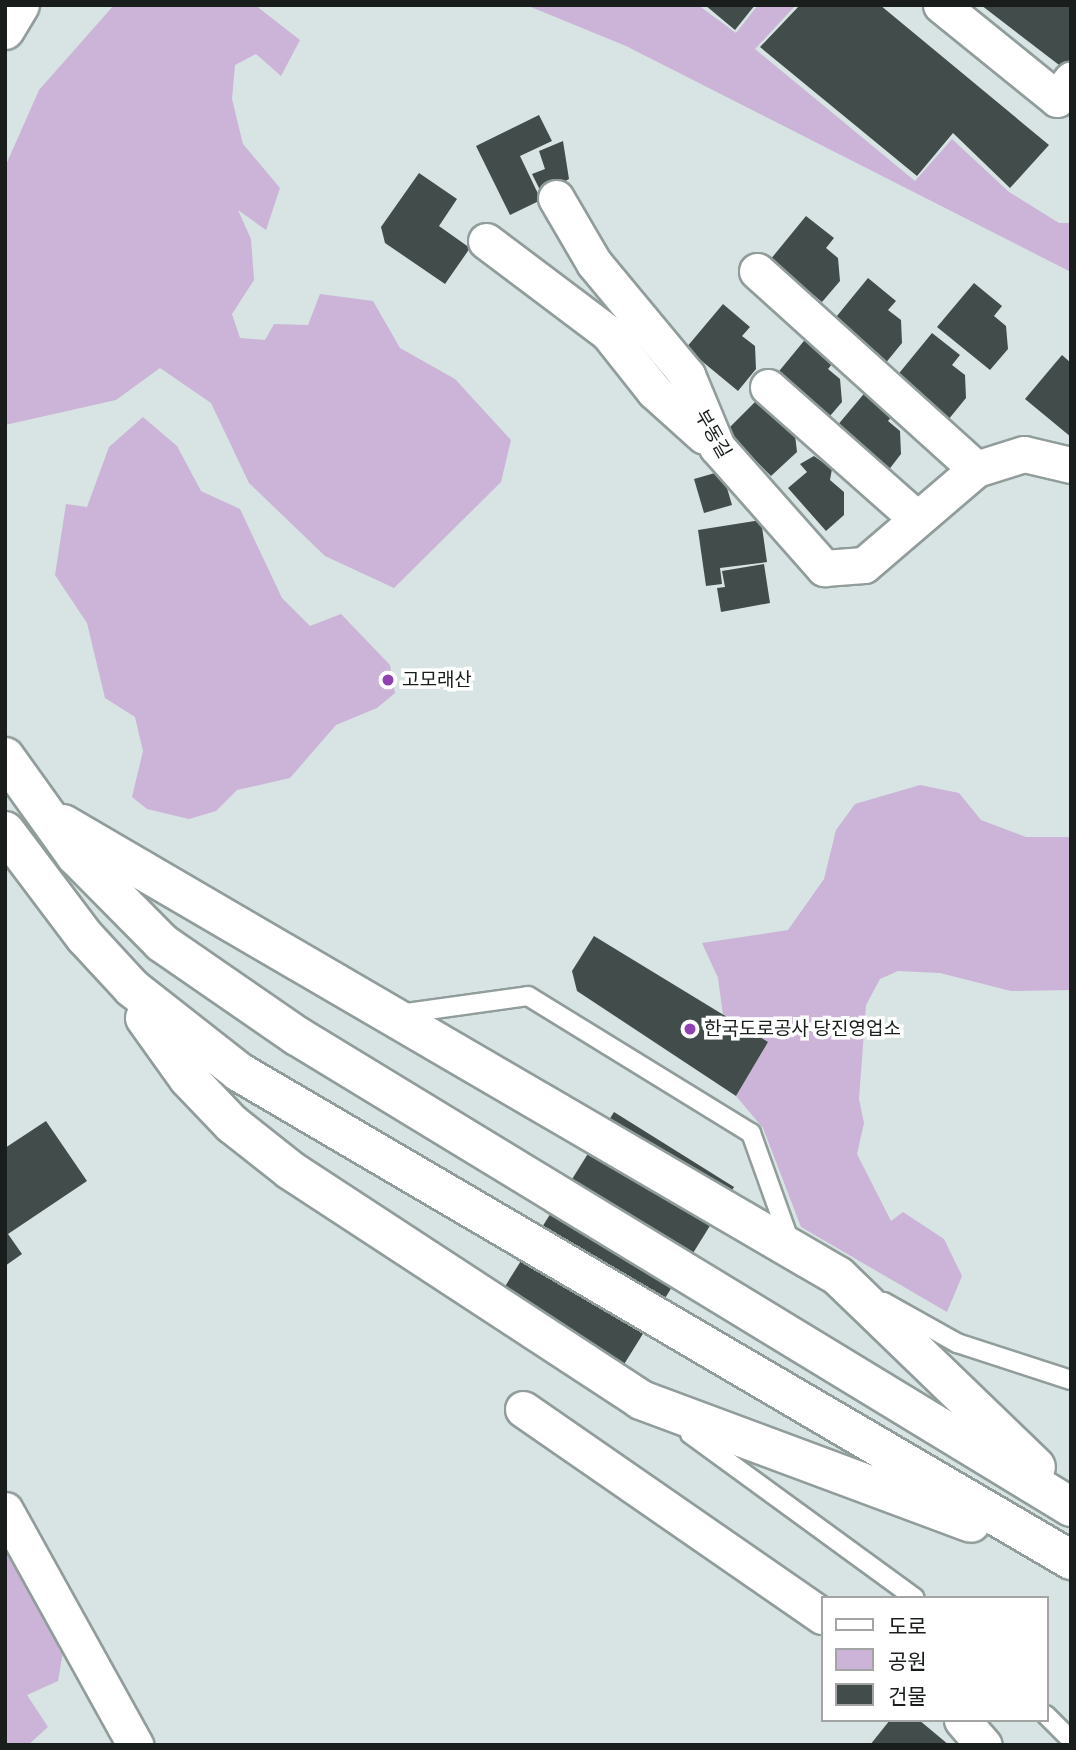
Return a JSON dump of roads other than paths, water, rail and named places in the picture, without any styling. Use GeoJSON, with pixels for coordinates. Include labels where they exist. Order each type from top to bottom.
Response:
{"type":"FeatureCollection","features":[{"type":"Feature","properties":{"kind":"highway"},"geometry":{"type":"LineString","coordinates":[[5,30],[20,5]]}},
{"type":"Feature","properties":{"kind":"highway"},"geometry":{"type":"LineString","coordinates":[[5,757],[33,802],[85,866],[162,943],[297,1036],[1071,1507]]}},
{"type":"Feature","properties":{"kind":"highway"},"geometry":{"type":"LineString","coordinates":[[33,802],[99,846],[838,1276],[1071,1500]]}},
{"type":"Feature","properties":{"kind":"highway"},"geometry":{"type":"LineString","coordinates":[[5,831],[188,1077],[232,1124],[290,1170],[641,1400],[1069,1560]]}},
{"type":"Feature","properties":{"kind":"highway"},"geometry":{"type":"LineString","coordinates":[[85,937],[156,1010],[239,1072],[1069,1560]]}},
{"type":"Feature","properties":{"kind":"street"},"geometry":{"type":"LineString","coordinates":[[941,5],[1057,99],[1071,80]]}},
{"type":"Feature","properties":{"kind":"street","name":"부동길"},"geometry":{"type":"LineString","coordinates":[[556,198],[594,263],[687,375],[717,447],[824,568],[864,565],[976,469],[1024,454],[1071,465]]}},
{"type":"Feature","properties":{"kind":"street"},"geometry":{"type":"LineString","coordinates":[[486,241],[608,333],[654,391],[717,447]]}},
{"type":"Feature","properties":{"kind":"street"},"geometry":{"type":"LineString","coordinates":[[757,271],[976,469]]}},
{"type":"Feature","properties":{"kind":"street"},"geometry":{"type":"LineString","coordinates":[[768,387],[917,519]]}},
{"type":"Feature","properties":{"kind":"street"},"geometry":{"type":"LineString","coordinates":[[523,1409],[820,1615]]}},
{"type":"Feature","properties":{"kind":"street"},"geometry":{"type":"LineString","coordinates":[[5,1510],[135,1745]]}},
{"type":"Feature","properties":{"kind":"street"},"geometry":{"type":"LineString","coordinates":[[964,1722],[984,1745]]}},
{"type":"Feature","properties":{"kind":"lane"},"geometry":{"type":"LineString","coordinates":[[393,1015],[528,996],[751,1133],[793,1252]]}},
{"type":"Feature","properties":{"kind":"lane"},"geometry":{"type":"LineString","coordinates":[[838,1276],[957,1343],[1071,1380]]}},
{"type":"Feature","properties":{"kind":"lane"},"geometry":{"type":"LineString","coordinates":[[641,1400],[776,1491],[912,1596]]}},
{"type":"Feature","properties":{"kind":"lane"},"geometry":{"type":"LineString","coordinates":[[1048,1717],[1071,1740]]}},
{"type":"Feature","properties":{"kind":"place","name":"고모래산"},"geometry":{"type":"Point","coordinates":[388,680]}},
{"type":"Feature","properties":{"kind":"place","name":"한국도로공사 당진영업소"},"geometry":{"type":"Point","coordinates":[690,1029]}}]}
